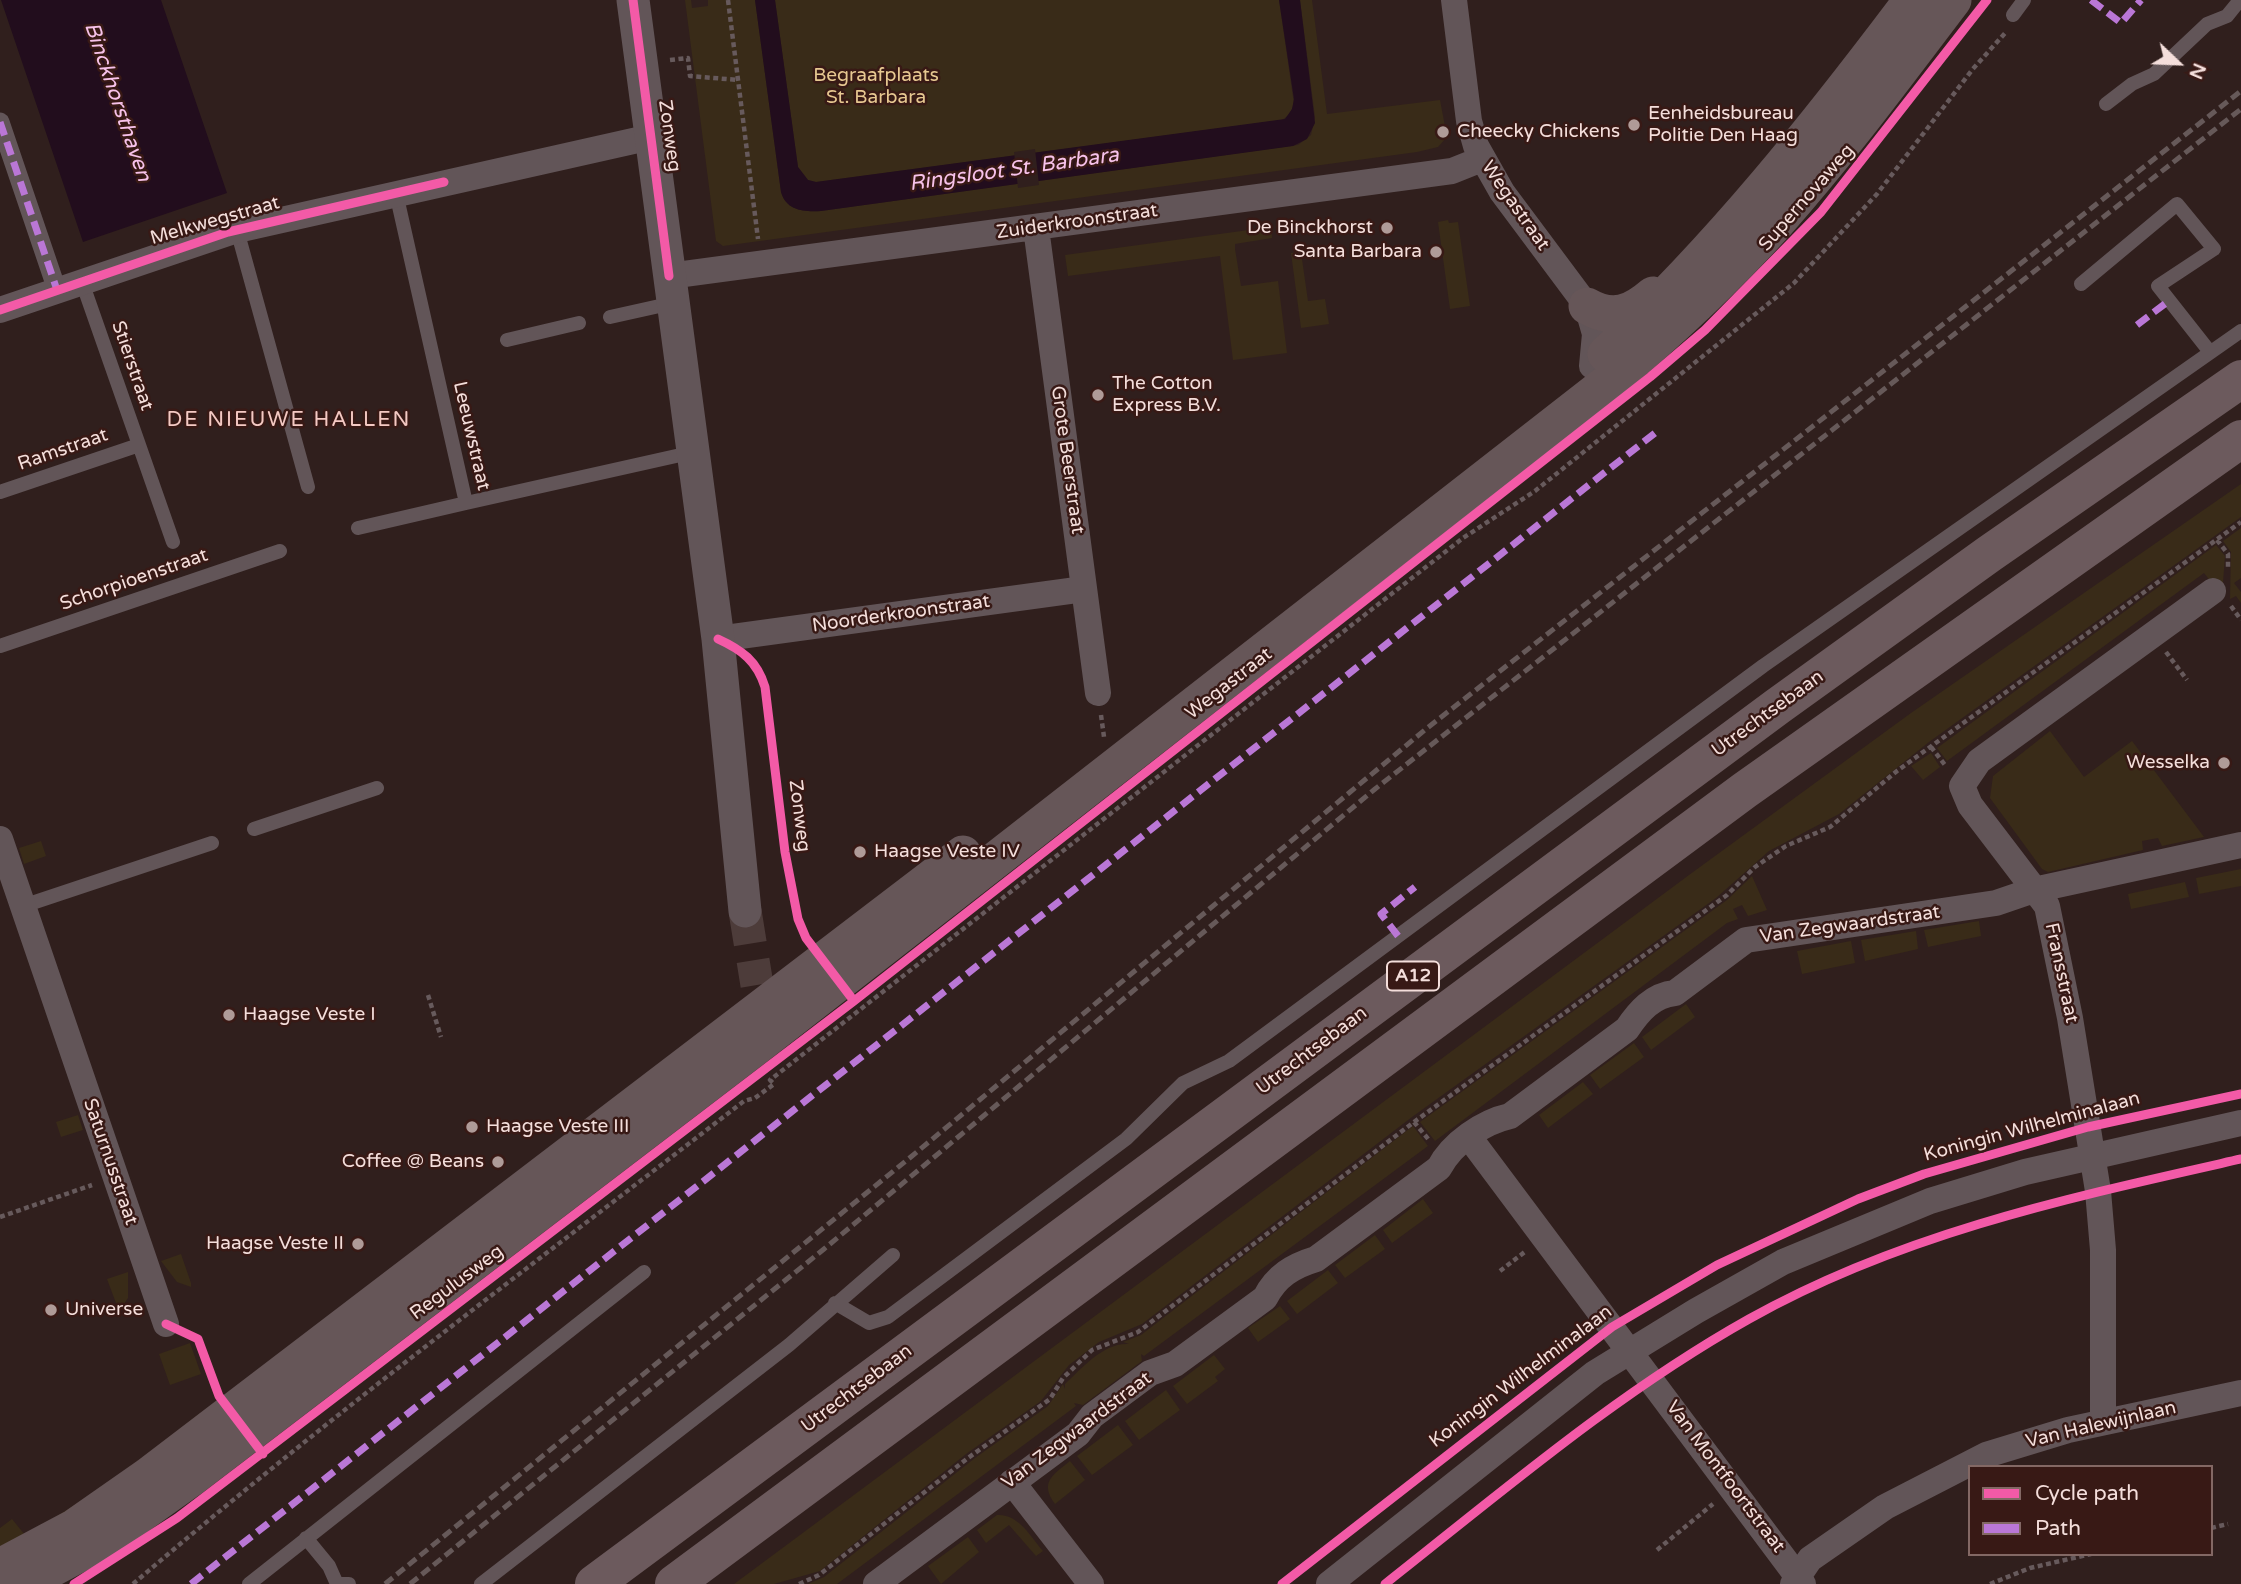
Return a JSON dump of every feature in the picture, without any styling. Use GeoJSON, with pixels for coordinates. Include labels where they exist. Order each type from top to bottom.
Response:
{"type":"FeatureCollection","features":[{"type":"Feature","properties":{"kind":"highway","name":"Utrechtsebaan"},"geometry":{"type":"LineString","coordinates":[[594,1584],[1746,730],[1989,554],[2241,379]]}},
{"type":"Feature","properties":{"kind":"highway","name":"A12"},"geometry":{"type":"LineString","coordinates":[[674,1584],[1745,790],[2241,439]]}},
{"type":"Feature","properties":{"kind":"main road","name":"Supernovaweg"},"geometry":{"type":"LineString","coordinates":[[1602,373],[1798,149],[1912,0]]}},
{"type":"Feature","properties":{"kind":"main road","name":"Supernovaweg"},"geometry":{"type":"LineString","coordinates":[[1602,373],[1699,301],[1776,223],[1829,161],[1953,0]]}},
{"type":"Feature","properties":{"kind":"main road"},"geometry":{"type":"LineString","coordinates":[[1587,306],[1618,315],[1637,307],[1658,290],[1674,288]]}},
{"type":"Feature","properties":{"kind":"main road","name":"Wegastraat"},"geometry":{"type":"LineString","coordinates":[[774,1016],[1105,746],[1602,373]]}},
{"type":"Feature","properties":{"kind":"main road","name":"Regulusweg"},"geometry":{"type":"LineString","coordinates":[[0,1567],[75,1527],[166,1463],[774,1016]]}},
{"type":"Feature","properties":{"kind":"main road","name":"Regulusweg"},"geometry":{"type":"LineString","coordinates":[[23,1584],[103,1541],[180,1486],[774,1016]]}},
{"type":"Feature","properties":{"kind":"street","name":"Zonweg"},"geometry":{"type":"LineString","coordinates":[[633,0],[718,639],[745,911]]}},
{"type":"Feature","properties":{"kind":"street","name":"Wegastraat"},"geometry":{"type":"LineString","coordinates":[[1454,0],[1469,121],[1482,159],[1502,192],[1587,306],[1602,373]]}},
{"type":"Feature","properties":{"kind":"street"},"geometry":{"type":"LineString","coordinates":[[0,122],[57,290]]}},
{"type":"Feature","properties":{"kind":"street","name":"Melkwegstraat"},"geometry":{"type":"LineString","coordinates":[[0,310],[237,230],[651,137]]}},
{"type":"Feature","properties":{"kind":"street","name":"Zuiderkroonstraat"},"geometry":{"type":"LineString","coordinates":[[671,289],[761,264],[1452,171],[1482,159]]}},
{"type":"Feature","properties":{"kind":"street","name":"Grote Beerstraat"},"geometry":{"type":"LineString","coordinates":[[1035,228],[1098,693]]}},
{"type":"Feature","properties":{"kind":"street","name":"Noorderkroonstraat"},"geometry":{"type":"LineString","coordinates":[[718,639],[1084,589]]}},
{"type":"Feature","properties":{"kind":"street","name":"Fransstraat"},"geometry":{"type":"LineString","coordinates":[[2104,1422],[2103,1250],[2092,1155],[2070,1018],[2047,906],[1970,805],[1962,786],[1979,761],[2213,591]]}},
{"type":"Feature","properties":{"kind":"street","name":"Saturnusstraat"},"geometry":{"type":"LineString","coordinates":[[0,839],[166,1324]]}},
{"type":"Feature","properties":{"kind":"street","name":"Van Zegwaardstraat"},"geometry":{"type":"LineString","coordinates":[[876,1584],[1078,1434],[1092,1416],[1150,1373],[1175,1364],[1265,1297],[1273,1282],[1296,1265],[1316,1259],[1439,1168],[1446,1154],[1490,1120],[1510,1116],[1627,1029],[1639,1012],[1662,995],[1675,993],[1746,940],[1996,903],[2035,890],[2241,845]]}},
{"type":"Feature","properties":{"kind":"street"},"geometry":{"type":"LineString","coordinates":[[1329,1584],[1595,1373],[1783,1262],[1930,1200],[2092,1155],[2241,1123]]}},
{"type":"Feature","properties":{"kind":"street","name":"Van Montfoortstraat"},"geometry":{"type":"LineString","coordinates":[[1469,1137],[1630,1350],[1798,1581]]}},
{"type":"Feature","properties":{"kind":"street","name":"Van Halewijnlaan"},"geometry":{"type":"LineString","coordinates":[[1798,1581],[1810,1559],[1925,1484],[1986,1455],[2026,1441],[2104,1422],[2241,1393]]}},
{"type":"Feature","properties":{"kind":"street"},"geometry":{"type":"LineString","coordinates":[[1012,1482],[1091,1584]]}},
{"type":"Feature","properties":{"kind":"lane"},"geometry":{"type":"LineString","coordinates":[[2013,15],[2024,0]]}},
{"type":"Feature","properties":{"kind":"lane"},"geometry":{"type":"LineString","coordinates":[[2106,104],[2132,84],[2154,74],[2202,28],[2227,16],[2239,0]]}},
{"type":"Feature","properties":{"kind":"lane","name":"Leeuwstraat"},"geometry":{"type":"LineString","coordinates":[[397,193],[466,503],[694,452]]}},
{"type":"Feature","properties":{"kind":"lane"},"geometry":{"type":"LineString","coordinates":[[2081,284],[2177,204],[2214,249],[2158,286],[2210,352]]}},
{"type":"Feature","properties":{"kind":"lane"},"geometry":{"type":"LineString","coordinates":[[237,230],[308,487]]}},
{"type":"Feature","properties":{"kind":"lane","name":"Stierstraat"},"geometry":{"type":"LineString","coordinates":[[82,282],[173,542]]}},
{"type":"Feature","properties":{"kind":"lane"},"geometry":{"type":"LineString","coordinates":[[610,317],[671,289]]}},
{"type":"Feature","properties":{"kind":"lane"},"geometry":{"type":"LineString","coordinates":[[507,340],[579,323]]}},
{"type":"Feature","properties":{"kind":"lane"},"geometry":{"type":"LineString","coordinates":[[835,1303],[869,1323],[888,1317],[1126,1139],[1183,1083],[1229,1061],[1763,666],[2241,331]]}},
{"type":"Feature","properties":{"kind":"lane","name":"Ramstraat"},"geometry":{"type":"LineString","coordinates":[[0,492],[139,445]]}},
{"type":"Feature","properties":{"kind":"lane"},"geometry":{"type":"LineString","coordinates":[[358,528],[466,503]]}},
{"type":"Feature","properties":{"kind":"lane","name":"Schorpioenstraat"},"geometry":{"type":"LineString","coordinates":[[0,646],[280,551]]}},
{"type":"Feature","properties":{"kind":"lane"},"geometry":{"type":"LineString","coordinates":[[254,829],[377,788]]}},
{"type":"Feature","properties":{"kind":"lane"},"geometry":{"type":"LineString","coordinates":[[23,906],[212,843]]}},
{"type":"Feature","properties":{"kind":"lane"},"geometry":{"type":"LineString","coordinates":[[481,1584],[704,1413],[789,1345],[893,1255]]}},
{"type":"Feature","properties":{"kind":"lane"},"geometry":{"type":"LineString","coordinates":[[249,1584],[644,1272]]}},
{"type":"Feature","properties":{"kind":"lane"},"geometry":{"type":"LineString","coordinates":[[306,1538],[330,1566],[337,1584],[349,1584]]}},
{"type":"Feature","properties":{"kind":"path"},"geometry":{"type":"LineString","coordinates":[[728,0],[761,264]]}},
{"type":"Feature","properties":{"kind":"path"},"geometry":{"type":"LineString","coordinates":[[641,64],[688,58],[690,76],[738,80]]}},
{"type":"Feature","properties":{"kind":"path"},"geometry":{"type":"LineString","coordinates":[[799,1584],[819,1575],[968,1458],[1050,1399],[1063,1378],[1092,1350],[1138,1332],[1414,1122],[1727,895],[1755,867],[1786,846],[1830,827],[1853,811],[1898,771],[2241,522]]}},
{"type":"Feature","properties":{"kind":"path"},"geometry":{"type":"LineString","coordinates":[[428,995],[441,1037]]}},
{"type":"Feature","properties":{"kind":"path"},"geometry":{"type":"LineString","coordinates":[[0,1217],[116,1177]]}},
{"type":"Feature","properties":{"kind":"path"},"geometry":{"type":"LineString","coordinates":[[1657,1550],[1732,1488]]}},
{"type":"Feature","properties":{"kind":"path"},"geometry":{"type":"LineString","coordinates":[[2213,1528],[2228,1524]]}},
{"type":"Feature","properties":{"kind":"path"},"geometry":{"type":"LineString","coordinates":[[1990,1584],[2030,1568],[2082,1556]]}},
{"type":"Feature","properties":{"kind":"green space"},"geometry":{"type":"Polygon","coordinates":[[[685,0],[691,0],[692,8],[708,6],[708,0],[755,0],[781,192],[792,207],[803,210],[821,211],[1298,145],[1311,135],[1315,117],[1300,0],[1312,0],[1327,114],[1440,100],[1447,137],[1438,147],[1417,152],[723,246],[716,241],[685,0]]]}},
{"type":"Feature","properties":{"kind":"green space","name":"Begraafplaats St. Barbara"},"geometry":{"type":"Polygon","coordinates":[[[775,0],[1279,0],[1294,104],[1290,114],[1282,120],[816,182],[808,180],[798,167],[775,0]]]}},
{"type":"Feature","properties":{"kind":"green space"},"geometry":{"type":"Polygon","coordinates":[[[1448,220],[1449,223],[1458,222],[1470,306],[1450,309],[1438,222],[1448,220]]]}},
{"type":"Feature","properties":{"kind":"green space"},"geometry":{"type":"Polygon","coordinates":[[[1271,227],[1272,238],[1235,244],[1235,249],[1241,286],[1278,281],[1287,353],[1233,360],[1220,256],[1068,276],[1065,255],[1271,227]]]}},
{"type":"Feature","properties":{"kind":"green space"},"geometry":{"type":"Polygon","coordinates":[[[1301,252],[1308,301],[1325,299],[1329,324],[1301,328],[1291,253],[1301,252]]]}},
{"type":"Feature","properties":{"kind":"green space"},"geometry":{"type":"Polygon","coordinates":[[[2241,484],[2241,517],[1929,742],[1839,814],[1769,851],[1716,898],[1412,1117],[1142,1324],[1099,1342],[1069,1365],[1041,1401],[966,1454],[820,1571],[774,1584],[734,1584],[1689,875],[1911,713],[2241,484]]]}},
{"type":"Feature","properties":{"kind":"green space"},"geometry":{"type":"Polygon","coordinates":[[[2241,528],[2241,578],[2234,583],[2241,592],[2241,603],[2236,596],[2230,599],[2231,552],[2223,541],[2241,528]]]}},
{"type":"Feature","properties":{"kind":"green space"},"geometry":{"type":"Polygon","coordinates":[[[2216,545],[2225,556],[2222,596],[2204,573],[1947,761],[1937,748],[2216,545]]]}},
{"type":"Feature","properties":{"kind":"green space"},"geometry":{"type":"Polygon","coordinates":[[[2050,731],[2084,777],[2132,741],[2204,837],[2162,846],[2158,838],[2142,841],[2143,850],[2048,872],[2042,869],[1990,798],[1993,776],[2050,731]]]}},
{"type":"Feature","properties":{"kind":"green space"},"geometry":{"type":"Polygon","coordinates":[[[1931,753],[1940,767],[1923,780],[1911,766],[1931,753]]]}},
{"type":"Feature","properties":{"kind":"green space"},"geometry":{"type":"Polygon","coordinates":[[[41,841],[46,856],[24,864],[19,848],[41,841]]]}},
{"type":"Feature","properties":{"kind":"green space"},"geometry":{"type":"Polygon","coordinates":[[[2241,869],[2241,886],[2199,894],[2196,878],[2241,869]]]}},
{"type":"Feature","properties":{"kind":"green space"},"geometry":{"type":"Polygon","coordinates":[[[1752,876],[1767,910],[1748,916],[1742,905],[1733,909],[1738,919],[1727,923],[1435,1141],[1420,1122],[1727,900],[1752,876]]]}},
{"type":"Feature","properties":{"kind":"green space"},"geometry":{"type":"Polygon","coordinates":[[[2185,882],[2189,897],[2131,909],[2128,894],[2185,882]]]}},
{"type":"Feature","properties":{"kind":"green space"},"geometry":{"type":"Polygon","coordinates":[[[1979,921],[1981,936],[1928,947],[1924,930],[1979,921]]]}},
{"type":"Feature","properties":{"kind":"green space"},"geometry":{"type":"Polygon","coordinates":[[[1916,931],[1918,949],[1865,961],[1861,940],[1916,931]]]}},
{"type":"Feature","properties":{"kind":"green space"},"geometry":{"type":"Polygon","coordinates":[[[1851,941],[1855,963],[1802,974],[1797,951],[1851,941]]]}},
{"type":"Feature","properties":{"kind":"green space"},"geometry":{"type":"Polygon","coordinates":[[[1686,1004],[1695,1017],[1651,1050],[1642,1037],[1686,1004]]]}},
{"type":"Feature","properties":{"kind":"green space"},"geometry":{"type":"Polygon","coordinates":[[[1634,1043],[1644,1057],[1600,1089],[1590,1075],[1634,1043]]]}},
{"type":"Feature","properties":{"kind":"green space"},"geometry":{"type":"Polygon","coordinates":[[[1583,1082],[1593,1094],[1548,1128],[1539,1115],[1583,1082]]]}},
{"type":"Feature","properties":{"kind":"green space"},"geometry":{"type":"Polygon","coordinates":[[[78,1115],[83,1130],[61,1137],[56,1122],[78,1115]]]}},
{"type":"Feature","properties":{"kind":"green space"},"geometry":{"type":"Polygon","coordinates":[[[1413,1126],[1428,1146],[1144,1356],[1141,1354],[1142,1361],[1083,1405],[1074,1403],[1076,1406],[837,1584],[808,1584],[824,1577],[975,1458],[1048,1406],[1063,1384],[1065,1389],[1065,1384],[1094,1357],[1111,1347],[1129,1344],[1123,1342],[1141,1335],[1413,1126]]]}},
{"type":"Feature","properties":{"kind":"green space"},"geometry":{"type":"Polygon","coordinates":[[[1423,1199],[1433,1213],[1392,1243],[1383,1230],[1423,1199]]]}},
{"type":"Feature","properties":{"kind":"green space"},"geometry":{"type":"Polygon","coordinates":[[[1375,1235],[1385,1249],[1345,1278],[1335,1265],[1375,1235]]]}},
{"type":"Feature","properties":{"kind":"green space"},"geometry":{"type":"Polygon","coordinates":[[[181,1254],[191,1287],[177,1282],[161,1261],[181,1254]]]}},
{"type":"Feature","properties":{"kind":"green space"},"geometry":{"type":"Polygon","coordinates":[[[1328,1270],[1338,1283],[1297,1314],[1287,1301],[1328,1270]]]}},
{"type":"Feature","properties":{"kind":"green space"},"geometry":{"type":"Polygon","coordinates":[[[128,1272],[128,1298],[119,1311],[107,1279],[128,1272]]]}},
{"type":"Feature","properties":{"kind":"green space"},"geometry":{"type":"Polygon","coordinates":[[[1280,1306],[1290,1319],[1258,1342],[1248,1328],[1280,1306]]]}},
{"type":"Feature","properties":{"kind":"green space"},"geometry":{"type":"Polygon","coordinates":[[[190,1343],[201,1374],[170,1385],[159,1354],[190,1343]]]}},
{"type":"Feature","properties":{"kind":"green space"},"geometry":{"type":"Polygon","coordinates":[[[1214,1355],[1225,1369],[1215,1377],[1218,1381],[1187,1404],[1173,1386],[1214,1355]]]}},
{"type":"Feature","properties":{"kind":"green space"},"geometry":{"type":"Polygon","coordinates":[[[1166,1390],[1180,1410],[1139,1440],[1125,1421],[1166,1390]]]}},
{"type":"Feature","properties":{"kind":"green space"},"geometry":{"type":"Polygon","coordinates":[[[200,1413],[207,1421],[133,1476],[55,1526],[0,1554],[0,1528],[12,1519],[25,1535],[93,1493],[200,1413]]]}},
{"type":"Feature","properties":{"kind":"green space"},"geometry":{"type":"Polygon","coordinates":[[[1118,1425],[1133,1445],[1092,1475],[1077,1456],[1118,1425]]]}},
{"type":"Feature","properties":{"kind":"green space"},"geometry":{"type":"Polygon","coordinates":[[[1070,1461],[1085,1480],[1055,1504],[1048,1484],[1070,1461]]]}},
{"type":"Feature","properties":{"kind":"green space"},"geometry":{"type":"Polygon","coordinates":[[[997,1515],[1018,1522],[1043,1551],[1036,1556],[1009,1525],[986,1543],[977,1530],[997,1515]]]}},
{"type":"Feature","properties":{"kind":"green space"},"geometry":{"type":"Polygon","coordinates":[[[968,1537],[979,1552],[941,1584],[928,1566],[968,1537]]]}},
{"type":"Feature","properties":{"kind":"water","name":"Binckhorsthaven"},"geometry":{"type":"Polygon","coordinates":[[[1,0],[161,0],[227,193],[83,242],[1,0]]]}},
{"type":"Feature","properties":{"kind":"water","name":"Ringsloot St. Barbara"},"geometry":{"type":"Polygon","coordinates":[[[755,0],[775,0],[798,167],[808,180],[816,182],[1285,119],[1292,109],[1294,99],[1279,0],[1300,0],[1315,123],[1307,139],[1293,146],[821,211],[797,209],[787,203],[781,192],[755,0]]]}},
{"type":"Feature","properties":{"kind":"pier"},"geometry":{"type":"Polygon","coordinates":[[[1035,149],[1039,185],[1018,188],[1014,152],[1035,149]]]}},
{"type":"Feature","properties":{"kind":"tunnel"},"geometry":{"type":"LineString","coordinates":[[745,911],[757,985]]}},
{"type":"Feature","properties":{"kind":"railway"},"geometry":{"type":"LineString","coordinates":[[385,1584],[912,1156],[1426,729],[2241,91]]}},
{"type":"Feature","properties":{"kind":"railway"},"geometry":{"type":"LineString","coordinates":[[410,1584],[824,1249],[1375,789],[2241,109]]}},
{"type":"Feature","properties":{"kind":"marked path"},"geometry":{"type":"LineString","coordinates":[[2091,0],[2121,23],[2141,0]]}},
{"type":"Feature","properties":{"kind":"marked path"},"geometry":{"type":"LineString","coordinates":[[0,122],[57,290]]}},
{"type":"Feature","properties":{"kind":"marked path"},"geometry":{"type":"LineString","coordinates":[[2137,325],[2170,300]]}},
{"type":"Feature","properties":{"kind":"marked path"},"geometry":{"type":"LineString","coordinates":[[191,1584],[1655,433]]}},
{"type":"Feature","properties":{"kind":"marked path"},"geometry":{"type":"LineString","coordinates":[[1398,936],[1381,914],[1415,887]]}},
{"type":"Feature","properties":{"kind":"cycle path"},"geometry":{"type":"LineString","coordinates":[[633,0],[669,276]]}},
{"type":"Feature","properties":{"kind":"cycle path"},"geometry":{"type":"LineString","coordinates":[[74,1584],[177,1518],[854,1001],[1650,377],[1705,330],[1821,212],[1987,0]]}},
{"type":"Feature","properties":{"kind":"cycle path"},"geometry":{"type":"LineString","coordinates":[[0,310],[228,232],[444,182]]}},
{"type":"Feature","properties":{"kind":"cycle path"},"geometry":{"type":"LineString","coordinates":[[718,639],[748,657],[762,678],[785,852],[798,919],[806,938],[854,1001]]}},
{"type":"Feature","properties":{"kind":"cycle path","name":"Koningin Wilhelminalaan"},"geometry":{"type":"LineString","coordinates":[[1282,1584],[1612,1327],[1717,1265],[1858,1199],[1924,1174],[2088,1127],[2241,1094]]}},
{"type":"Feature","properties":{"kind":"cycle path"},"geometry":{"type":"LineString","coordinates":[[1385,1584],[1607,1411],[1700,1348],[1807,1289],[1867,1263],[1989,1221],[2114,1188],[2241,1159]]}},
{"type":"Feature","properties":{"kind":"cycle path"},"geometry":{"type":"LineString","coordinates":[[166,1324],[198,1339],[219,1396],[263,1454]]}},
{"type":"Feature","properties":{"kind":"place","name":"Eenheidsbureau Politie Den Haag"},"geometry":{"type":"Point","coordinates":[1634,125]}},
{"type":"Feature","properties":{"kind":"place","name":"Cheecky Chickens"},"geometry":{"type":"Point","coordinates":[1443,132]}},
{"type":"Feature","properties":{"kind":"place","name":"De Binckhorst"},"geometry":{"type":"Point","coordinates":[1387,228]}},
{"type":"Feature","properties":{"kind":"place","name":"Santa Barbara"},"geometry":{"type":"Point","coordinates":[1436,252]}},
{"type":"Feature","properties":{"kind":"place","name":"The Cotton Express B.V."},"geometry":{"type":"Point","coordinates":[1098,395]}},
{"type":"Feature","properties":{"kind":"place","name":"Wesselka"},"geometry":{"type":"Point","coordinates":[2224,763]}},
{"type":"Feature","properties":{"kind":"place","name":"Haagse Veste IV"},"geometry":{"type":"Point","coordinates":[860,852]}},
{"type":"Feature","properties":{"kind":"place","name":"Haagse Veste I"},"geometry":{"type":"Point","coordinates":[229,1015]}},
{"type":"Feature","properties":{"kind":"place","name":"Haagse Veste III"},"geometry":{"type":"Point","coordinates":[472,1127]}},
{"type":"Feature","properties":{"kind":"place","name":"Coffee @ Beans"},"geometry":{"type":"Point","coordinates":[498,1162]}},
{"type":"Feature","properties":{"kind":"place","name":"Haagse Veste II"},"geometry":{"type":"Point","coordinates":[358,1244]}},
{"type":"Feature","properties":{"kind":"place","name":"Universe"},"geometry":{"type":"Point","coordinates":[51,1310]}},
{"type":"Feature","properties":{"kind":"district","name":"DE NIEUWE HALLEN"},"geometry":{"type":"Point","coordinates":[289,420]}}]}
